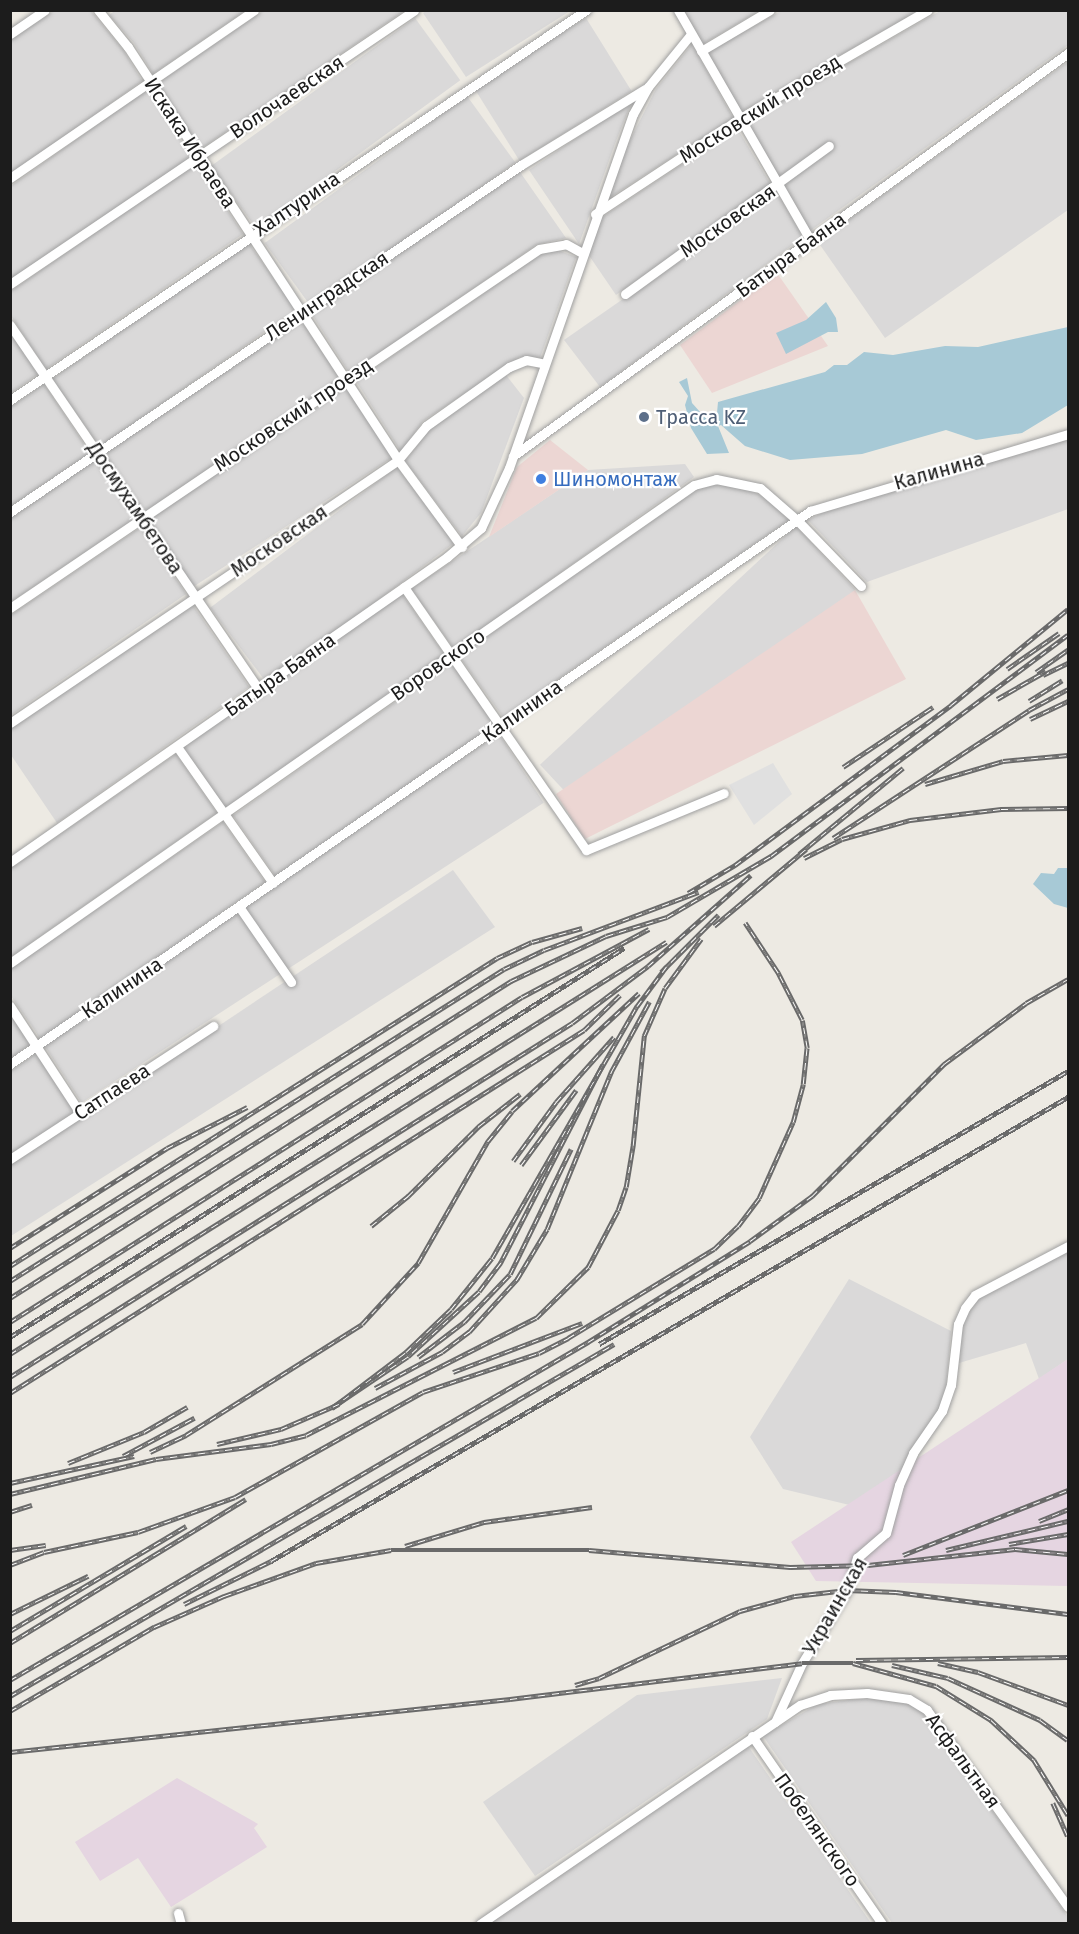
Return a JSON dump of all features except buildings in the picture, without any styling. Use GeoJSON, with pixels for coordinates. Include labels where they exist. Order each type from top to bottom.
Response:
{"type":"FeatureCollection","features":[{"type":"Feature","properties":{"kind":"street"},"geometry":{"type":"LineString","coordinates":[[10,34],[45,10]]}},
{"type":"Feature","properties":{"kind":"street","name":"Искака Ибраева"},"geometry":{"type":"LineString","coordinates":[[98,10],[151,82],[198,157],[303,311],[398,460],[462,547]]}},
{"type":"Feature","properties":{"kind":"street"},"geometry":{"type":"LineString","coordinates":[[10,178],[254,10]]}},
{"type":"Feature","properties":{"kind":"street","name":"Волочаевская"},"geometry":{"type":"LineString","coordinates":[[10,284],[414,10]]}},
{"type":"Feature","properties":{"kind":"street","name":"Халтурина"},"geometry":{"type":"LineString","coordinates":[[10,400],[250,235],[586,10]]}},
{"type":"Feature","properties":{"kind":"street"},"geometry":{"type":"LineString","coordinates":[[678,10],[777,186],[811,241]]}},
{"type":"Feature","properties":{"kind":"street"},"geometry":{"type":"LineString","coordinates":[[701,51],[770,10]]}},
{"type":"Feature","properties":{"kind":"street","name":"Московский проезд"},"geometry":{"type":"LineString","coordinates":[[595,214],[740,119],[928,10]]}},
{"type":"Feature","properties":{"kind":"street","name":"Батыра Баяна"},"geometry":{"type":"LineString","coordinates":[[10,862],[178,748],[462,547],[487,517],[513,456],[542,363],[633,114],[648,87],[692,34]]}},
{"type":"Feature","properties":{"kind":"street","name":"Батыра Баяна"},"geometry":{"type":"LineString","coordinates":[[513,456],[1068,54]]}},
{"type":"Feature","properties":{"kind":"street","name":"Ленинградская"},"geometry":{"type":"LineString","coordinates":[[10,512],[521,165],[648,87]]}},
{"type":"Feature","properties":{"kind":"street","name":"Московская"},"geometry":{"type":"LineString","coordinates":[[625,294],[777,186],[829,146]]}},
{"type":"Feature","properties":{"kind":"street","name":"Московский проезд"},"geometry":{"type":"LineString","coordinates":[[10,608],[539,249],[566,244],[582,253]]}},
{"type":"Feature","properties":{"kind":"street","name":"Досмухамбетова"},"geometry":{"type":"LineString","coordinates":[[10,325],[259,690]]}},
{"type":"Feature","properties":{"kind":"street","name":"Московская"},"geometry":{"type":"LineString","coordinates":[[10,723],[398,460],[426,426],[509,367],[526,360],[542,363]]}},
{"type":"Feature","properties":{"kind":"street","name":"Калинина"},"geometry":{"type":"LineString","coordinates":[[10,1064],[240,908],[797,520],[834,501],[1068,434]]}},
{"type":"Feature","properties":{"kind":"street","name":"Воровского"},"geometry":{"type":"LineString","coordinates":[[10,963],[694,485],[716,479],[749,484],[770,494],[861,586]]}},
{"type":"Feature","properties":{"kind":"street"},"geometry":{"type":"LineString","coordinates":[[404,587],[502,725],[586,850],[724,793]]}},
{"type":"Feature","properties":{"kind":"street"},"geometry":{"type":"LineString","coordinates":[[178,748],[273,883]]}},
{"type":"Feature","properties":{"kind":"street"},"geometry":{"type":"LineString","coordinates":[[240,908],[291,982]]}},
{"type":"Feature","properties":{"kind":"street"},"geometry":{"type":"LineString","coordinates":[[10,1006],[80,1113]]}},
{"type":"Feature","properties":{"kind":"street","name":"Сатпаева"},"geometry":{"type":"LineString","coordinates":[[10,1159],[213,1026]]}},
{"type":"Feature","properties":{"kind":"street","name":"Украинская"},"geometry":{"type":"LineString","coordinates":[[775,1722],[802,1664],[847,1590],[858,1558],[886,1533],[899,1485],[913,1452],[942,1411],[951,1385],[958,1324],[965,1308],[975,1295],[1068,1246]]}},
{"type":"Feature","properties":{"kind":"street","name":"Асфальтная"},"geometry":{"type":"LineString","coordinates":[[752,1736],[800,1706],[830,1695],[887,1695],[921,1705],[1068,1907]]}},
{"type":"Feature","properties":{"kind":"street"},"geometry":{"type":"LineString","coordinates":[[480,1923],[752,1736]]}},
{"type":"Feature","properties":{"kind":"street","name":"Побелянского"},"geometry":{"type":"LineString","coordinates":[[752,1736],[882,1923]]}},
{"type":"Feature","properties":{"kind":"street"},"geometry":{"type":"LineString","coordinates":[[178,1913],[181,1923]]}},
{"type":"Feature","properties":{"kind":"shaded area"},"geometry":{"type":"Polygon","coordinates":[[[116,10],[245,11],[153,74],[134,43],[109,15],[116,10]]]}},
{"type":"Feature","properties":{"kind":"shaded area"},"geometry":{"type":"Polygon","coordinates":[[[427,10],[570,11],[466,77],[423,13],[427,10]]]}},
{"type":"Feature","properties":{"kind":"shaded area"},"geometry":{"type":"Polygon","coordinates":[[[54,11],[91,11],[124,51],[142,81],[11,174],[10,40],[54,11]]]}},
{"type":"Feature","properties":{"kind":"shaded area"},"geometry":{"type":"Polygon","coordinates":[[[263,11],[404,11],[199,150],[158,83],[263,11]]]}},
{"type":"Feature","properties":{"kind":"shaded area"},"geometry":{"type":"Polygon","coordinates":[[[684,11],[759,11],[703,44],[684,11]]]}},
{"type":"Feature","properties":{"kind":"shaded area"},"geometry":{"type":"Polygon","coordinates":[[[781,11],[918,11],[741,112],[707,52],[781,11]]]}},
{"type":"Feature","properties":{"kind":"shaded area"},"geometry":{"type":"Polygon","coordinates":[[[940,11],[1068,11],[1068,45],[810,231],[747,121],[940,11]]]}},
{"type":"Feature","properties":{"kind":"shaded area"},"geometry":{"type":"Polygon","coordinates":[[[415,18],[460,80],[256,228],[211,166],[415,18]]]}},
{"type":"Feature","properties":{"kind":"shaded area"},"geometry":{"type":"Polygon","coordinates":[[[586,18],[632,91],[520,161],[474,88],[586,18]]]}},
{"type":"Feature","properties":{"kind":"shaded area"},"geometry":{"type":"Polygon","coordinates":[[[692,44],[733,118],[606,200],[627,146],[656,89],[692,44]]]}},
{"type":"Feature","properties":{"kind":"shaded area"},"geometry":{"type":"Polygon","coordinates":[[[1068,62],[1068,210],[885,338],[818,242],[1068,62]]]}},
{"type":"Feature","properties":{"kind":"shaded area"},"geometry":{"type":"Polygon","coordinates":[[[149,88],[191,157],[11,279],[11,186],[149,88]]]}},
{"type":"Feature","properties":{"kind":"shaded area"},"geometry":{"type":"Polygon","coordinates":[[[467,96],[515,162],[313,309],[265,243],[467,96]]]}},
{"type":"Feature","properties":{"kind":"shaded area"},"geometry":{"type":"Polygon","coordinates":[[[632,101],[616,141],[579,244],[529,170],[632,101]]]}},
{"type":"Feature","properties":{"kind":"shaded area"},"geometry":{"type":"Polygon","coordinates":[[[737,128],[771,185],[616,295],[588,254],[601,218],[737,128]]]}},
{"type":"Feature","properties":{"kind":"shaded area"},"geometry":{"type":"Polygon","coordinates":[[[196,163],[243,234],[46,369],[11,316],[11,291],[196,163]]]}},
{"type":"Feature","properties":{"kind":"shaded area"},"geometry":{"type":"Polygon","coordinates":[[[520,172],[566,238],[536,245],[350,374],[311,313],[520,172]]]}},
{"type":"Feature","properties":{"kind":"shaded area"},"geometry":{"type":"Polygon","coordinates":[[[777,192],[803,237],[600,387],[564,340],[777,192]]]}},
{"type":"Feature","properties":{"kind":"shaded area"},"geometry":{"type":"Polygon","coordinates":[[[248,242],[296,310],[100,447],[52,379],[248,242]]]}},
{"type":"Feature","properties":{"kind":"shaded area"},"geometry":{"type":"Polygon","coordinates":[[[555,249],[576,257],[540,358],[520,357],[423,421],[401,452],[356,381],[541,254],[555,249]]]}},
{"type":"Feature","properties":{"kind":"shaded area"},"geometry":{"type":"Polygon","coordinates":[[[777,273],[828,346],[712,393],[680,345],[777,273]]]}},
{"type":"Feature","properties":{"kind":"shaded area"},"geometry":{"type":"Polygon","coordinates":[[[300,319],[341,380],[143,513],[102,453],[300,319]]]}},
{"type":"Feature","properties":{"kind":"shaded area"},"geometry":{"type":"Polygon","coordinates":[[[11,334],[38,374],[10,393],[11,334]]]}},
{"type":"Feature","properties":{"kind":"shaded area"},"geometry":{"type":"Polygon","coordinates":[[[506,375],[524,398],[481,513],[462,536],[405,461],[430,429],[506,375]]]}},
{"type":"Feature","properties":{"kind":"shaded area"},"geometry":{"type":"Polygon","coordinates":[[[44,384],[90,453],[11,506],[11,407],[44,384]]]}},
{"type":"Feature","properties":{"kind":"shaded area"},"geometry":{"type":"Polygon","coordinates":[[[347,388],[392,458],[193,587],[147,518],[347,388]]]}},
{"type":"Feature","properties":{"kind":"shaded area"},"geometry":{"type":"Polygon","coordinates":[[[1068,438],[1068,509],[867,582],[808,520],[836,506],[1068,438]]]}},
{"type":"Feature","properties":{"kind":"shaded area"},"geometry":{"type":"Polygon","coordinates":[[[550,440],[588,470],[489,537],[517,467],[550,440]]]}},
{"type":"Feature","properties":{"kind":"shaded area"},"geometry":{"type":"Polygon","coordinates":[[[96,459],[136,518],[11,602],[11,518],[96,459]]]}},
{"type":"Feature","properties":{"kind":"shaded area"},"geometry":{"type":"Polygon","coordinates":[[[685,464],[694,477],[454,649],[411,589],[588,470],[685,464]]]}},
{"type":"Feature","properties":{"kind":"shaded area"},"geometry":{"type":"Polygon","coordinates":[[[397,467],[454,543],[267,684],[210,608],[397,467]]]}},
{"type":"Feature","properties":{"kind":"shaded area"},"geometry":{"type":"Polygon","coordinates":[[[717,483],[738,485],[766,498],[789,520],[503,717],[459,656],[696,490],[717,483]]]}},
{"type":"Feature","properties":{"kind":"shaded area"},"geometry":{"type":"Polygon","coordinates":[[[796,526],[855,590],[599,828],[540,765],[796,526]]]}},
{"type":"Feature","properties":{"kind":"shaded area"},"geometry":{"type":"Polygon","coordinates":[[[141,527],[186,594],[11,715],[11,615],[141,527]]]}},
{"type":"Feature","properties":{"kind":"shaded area"},"geometry":{"type":"Polygon","coordinates":[[[855,590],[906,679],[585,839],[556,794],[855,590]]]}},
{"type":"Feature","properties":{"kind":"shaded area"},"geometry":{"type":"Polygon","coordinates":[[[402,594],[445,655],[226,809],[183,747],[402,594]]]}},
{"type":"Feature","properties":{"kind":"shaded area"},"geometry":{"type":"Polygon","coordinates":[[[192,604],[249,687],[57,823],[11,755],[10,728],[192,604]]]}},
{"type":"Feature","properties":{"kind":"shaded area"},"geometry":{"type":"Polygon","coordinates":[[[451,663],[494,724],[276,877],[233,816],[451,663]]]}},
{"type":"Feature","properties":{"kind":"shaded area"},"geometry":{"type":"Polygon","coordinates":[[[499,734],[544,803],[82,1103],[37,1034],[499,734]]]}},
{"type":"Feature","properties":{"kind":"shaded area"},"geometry":{"type":"Polygon","coordinates":[[[176,754],[217,813],[11,957],[11,868],[176,754]]]}},
{"type":"Feature","properties":{"kind":"shaded area"},"geometry":{"type":"Polygon","coordinates":[[[773,763],[792,794],[754,825],[729,785],[773,763]]]}},
{"type":"Feature","properties":{"kind":"shaded area"},"geometry":{"type":"Polygon","coordinates":[[[223,822],[265,882],[40,1038],[11,996],[10,969],[223,822]]]}},
{"type":"Feature","properties":{"kind":"shaded area"},"geometry":{"type":"Polygon","coordinates":[[[453,870],[495,927],[11,1236],[11,1164],[453,870]]]}},
{"type":"Feature","properties":{"kind":"shaded area"},"geometry":{"type":"Polygon","coordinates":[[[10,1014],[31,1044],[11,1058],[10,1058],[10,1014]]]}},
{"type":"Feature","properties":{"kind":"shaded area"},"geometry":{"type":"Polygon","coordinates":[[[37,1053],[75,1112],[11,1154],[11,1071],[37,1053]]]}},
{"type":"Feature","properties":{"kind":"shaded area"},"geometry":{"type":"Polygon","coordinates":[[[1068,1250],[1068,1359],[1039,1379],[1026,1343],[959,1363],[962,1324],[980,1295],[1068,1250]]]}},
{"type":"Feature","properties":{"kind":"shaded area"},"geometry":{"type":"Polygon","coordinates":[[[849,1279],[951,1331],[946,1390],[939,1409],[887,1514],[783,1489],[750,1437],[849,1279]]]}},
{"type":"Feature","properties":{"kind":"shaded area"},"geometry":{"type":"Polygon","coordinates":[[[1068,1359],[1068,1586],[816,1581],[791,1542],[1068,1359]]]}},
{"type":"Feature","properties":{"kind":"shaded area"},"geometry":{"type":"Polygon","coordinates":[[[782,1678],[767,1719],[535,1876],[483,1802],[637,1695],[782,1678]]]}},
{"type":"Feature","properties":{"kind":"shaded area"},"geometry":{"type":"Polygon","coordinates":[[[866,1698],[907,1703],[922,1712],[1068,1917],[1068,1923],[892,1923],[763,1736],[818,1704],[866,1698]]]}},
{"type":"Feature","properties":{"kind":"shaded area"},"geometry":{"type":"Polygon","coordinates":[[[748,1746],[871,1923],[490,1923],[748,1746]]]}},
{"type":"Feature","properties":{"kind":"shaded area"},"geometry":{"type":"Polygon","coordinates":[[[177,1778],[258,1824],[254,1828],[267,1847],[171,1907],[138,1858],[100,1881],[75,1842],[177,1778]]]}},
{"type":"Feature","properties":{"kind":"water"},"geometry":{"type":"Polygon","coordinates":[[[826,302],[836,318],[838,332],[828,332],[786,354],[776,333],[806,320],[826,302]]]}},
{"type":"Feature","properties":{"kind":"water"},"geometry":{"type":"Polygon","coordinates":[[[1068,327],[1068,405],[1022,433],[976,440],[946,430],[862,454],[790,460],[745,446],[721,425],[718,426],[729,453],[707,454],[691,428],[685,405],[688,396],[679,382],[687,378],[692,403],[701,413],[713,416],[717,413],[718,402],[825,372],[834,365],[847,365],[864,352],[893,355],[945,346],[978,347],[1068,327]]]}},
{"type":"Feature","properties":{"kind":"water"},"geometry":{"type":"Polygon","coordinates":[[[1058,868],[1068,868],[1068,908],[1054,904],[1033,884],[1041,873],[1054,874],[1058,868]]]}},
{"type":"Feature","properties":{"kind":"railway"},"geometry":{"type":"LineString","coordinates":[[688,893],[735,865],[951,705],[1068,609]]}},
{"type":"Feature","properties":{"kind":"railway"},"geometry":{"type":"LineString","coordinates":[[1007,669],[1059,633]]}},
{"type":"Feature","properties":{"kind":"railway"},"geometry":{"type":"LineString","coordinates":[[10,1298],[511,981],[606,936],[667,917],[771,856],[1068,635]]}},
{"type":"Feature","properties":{"kind":"railway"},"geometry":{"type":"LineString","coordinates":[[1036,672],[1068,650]]}},
{"type":"Feature","properties":{"kind":"railway"},"geometry":{"type":"LineString","coordinates":[[1043,675],[1068,663]]}},
{"type":"Feature","properties":{"kind":"railway"},"geometry":{"type":"LineString","coordinates":[[997,699],[1046,671]]}},
{"type":"Feature","properties":{"kind":"railway"},"geometry":{"type":"LineString","coordinates":[[1029,701],[1062,680]]}},
{"type":"Feature","properties":{"kind":"railway"},"geometry":{"type":"LineString","coordinates":[[833,838],[1029,710],[1068,689]]}},
{"type":"Feature","properties":{"kind":"railway"},"geometry":{"type":"LineString","coordinates":[[1030,719],[1068,701]]}},
{"type":"Feature","properties":{"kind":"railway"},"geometry":{"type":"LineString","coordinates":[[843,767],[933,707]]}},
{"type":"Feature","properties":{"kind":"railway"},"geometry":{"type":"LineString","coordinates":[[925,784],[1003,761],[1068,755]]}},
{"type":"Feature","properties":{"kind":"railway"},"geometry":{"type":"LineString","coordinates":[[799,854],[903,768]]}},
{"type":"Feature","properties":{"kind":"railway"},"geometry":{"type":"LineString","coordinates":[[804,858],[842,839],[910,820],[1001,809],[1068,808]]}},
{"type":"Feature","properties":{"kind":"railway"},"geometry":{"type":"LineString","coordinates":[[714,926],[806,849]]}},
{"type":"Feature","properties":{"kind":"railway"},"geometry":{"type":"LineString","coordinates":[[10,1377],[572,1023],[648,966],[751,875]]}},
{"type":"Feature","properties":{"kind":"railway"},"geometry":{"type":"LineString","coordinates":[[10,1281],[504,969],[544,950],[698,892]]}},
{"type":"Feature","properties":{"kind":"railway"},"geometry":{"type":"LineString","coordinates":[[661,972],[718,915]]}},
{"type":"Feature","properties":{"kind":"railway"},"geometry":{"type":"LineString","coordinates":[[10,1565],[44,1552],[138,1532],[235,1497],[423,1392],[539,1353],[568,1338],[714,1249],[738,1226],[759,1198],[793,1122],[803,1084],[807,1048],[802,1020],[778,973],[745,923]]}},
{"type":"Feature","properties":{"kind":"railway"},"geometry":{"type":"LineString","coordinates":[[10,1266],[497,958],[532,942],[582,928]]}},
{"type":"Feature","properties":{"kind":"railway"},"geometry":{"type":"LineString","coordinates":[[10,1322],[522,997],[649,929]]}},
{"type":"Feature","properties":{"kind":"railway"},"geometry":{"type":"LineString","coordinates":[[10,1494],[156,1459],[271,1444],[306,1435],[536,1318],[588,1267],[618,1210],[626,1187],[633,1145],[644,1036],[665,988],[701,939]]}},
{"type":"Feature","properties":{"kind":"railway"},"geometry":{"type":"LineString","coordinates":[[10,1354],[666,942]]}},
{"type":"Feature","properties":{"kind":"railway"},"geometry":{"type":"LineString","coordinates":[[10,1337],[624,948]]}},
{"type":"Feature","properties":{"kind":"railway"},"geometry":{"type":"LineString","coordinates":[[603,1065],[501,1263],[479,1292],[408,1357],[332,1408],[406,1352],[451,1309],[492,1258],[637,1006],[666,967]]}},
{"type":"Feature","properties":{"kind":"railway"},"geometry":{"type":"LineString","coordinates":[[10,1680],[588,1342],[750,1241],[812,1196],[944,1064],[1026,1003],[1068,979]]}},
{"type":"Feature","properties":{"kind":"railway"},"geometry":{"type":"LineString","coordinates":[[150,1452],[186,1435],[362,1324],[418,1263],[488,1141],[512,1111],[639,993]]}},
{"type":"Feature","properties":{"kind":"railway"},"geometry":{"type":"LineString","coordinates":[[10,1393],[584,1030],[620,995]]}},
{"type":"Feature","properties":{"kind":"railway"},"geometry":{"type":"LineString","coordinates":[[375,1388],[442,1352],[469,1332],[517,1279],[547,1229],[611,1072],[649,1002]]}},
{"type":"Feature","properties":{"kind":"railway"},"geometry":{"type":"LineString","coordinates":[[513,1161],[556,1102],[614,1037]]}},
{"type":"Feature","properties":{"kind":"railway"},"geometry":{"type":"LineString","coordinates":[[599,1344],[1068,1071]]}},
{"type":"Feature","properties":{"kind":"railway"},"geometry":{"type":"LineString","coordinates":[[521,1165],[576,1090]]}},
{"type":"Feature","properties":{"kind":"railway"},"geometry":{"type":"LineString","coordinates":[[371,1226],[408,1196],[479,1126],[520,1094]]}},
{"type":"Feature","properties":{"kind":"railway"},"geometry":{"type":"LineString","coordinates":[[184,1604],[271,1561],[1068,1097]]}},
{"type":"Feature","properties":{"kind":"railway"},"geometry":{"type":"LineString","coordinates":[[10,1248],[167,1148],[247,1107]]}},
{"type":"Feature","properties":{"kind":"railway"},"geometry":{"type":"LineString","coordinates":[[418,1357],[464,1322],[510,1274],[571,1149]]}},
{"type":"Feature","properties":{"kind":"railway"},"geometry":{"type":"LineString","coordinates":[[453,1372],[582,1323]]}},
{"type":"Feature","properties":{"kind":"railway"},"geometry":{"type":"LineString","coordinates":[[10,1696],[614,1344]]}},
{"type":"Feature","properties":{"kind":"railway"},"geometry":{"type":"LineString","coordinates":[[217,1444],[281,1429],[339,1404]]}},
{"type":"Feature","properties":{"kind":"railway"},"geometry":{"type":"LineString","coordinates":[[68,1463],[144,1432],[187,1407]]}},
{"type":"Feature","properties":{"kind":"railway"},"geometry":{"type":"LineString","coordinates":[[123,1456],[194,1418]]}},
{"type":"Feature","properties":{"kind":"railway"},"geometry":{"type":"LineString","coordinates":[[10,1483],[134,1456]]}},
{"type":"Feature","properties":{"kind":"railway"},"geometry":{"type":"LineString","coordinates":[[903,1555],[1068,1490]]}},
{"type":"Feature","properties":{"kind":"railway"},"geometry":{"type":"LineString","coordinates":[[10,1643],[246,1499]]}},
{"type":"Feature","properties":{"kind":"railway"},"geometry":{"type":"LineString","coordinates":[[10,1512],[32,1505]]}},
{"type":"Feature","properties":{"kind":"railway"},"geometry":{"type":"LineString","coordinates":[[405,1546],[484,1522],[592,1507]]}},
{"type":"Feature","properties":{"kind":"railway"},"geometry":{"type":"LineString","coordinates":[[1039,1521],[1068,1509]]}},
{"type":"Feature","properties":{"kind":"railway"},"geometry":{"type":"LineString","coordinates":[[946,1550],[1068,1521]]}},
{"type":"Feature","properties":{"kind":"railway"},"geometry":{"type":"LineString","coordinates":[[10,1631],[186,1526]]}},
{"type":"Feature","properties":{"kind":"railway"},"geometry":{"type":"LineString","coordinates":[[1009,1544],[1068,1534]]}},
{"type":"Feature","properties":{"kind":"railway"},"geometry":{"type":"LineString","coordinates":[[10,1550],[46,1545]]}},
{"type":"Feature","properties":{"kind":"railway"},"geometry":{"type":"LineString","coordinates":[[10,1711],[154,1627],[224,1596],[316,1563],[391,1550],[589,1550],[790,1567],[868,1565],[1015,1549],[1068,1554]]}},
{"type":"Feature","properties":{"kind":"railway"},"geometry":{"type":"LineString","coordinates":[[10,1614],[88,1576]]}},
{"type":"Feature","properties":{"kind":"railway"},"geometry":{"type":"LineString","coordinates":[[575,1685],[599,1678],[740,1611],[795,1596],[847,1590],[896,1592],[1068,1614]]}},
{"type":"Feature","properties":{"kind":"railway"},"geometry":{"type":"LineString","coordinates":[[856,1660],[1068,1657]]}},
{"type":"Feature","properties":{"kind":"railway"},"geometry":{"type":"LineString","coordinates":[[10,1752],[510,1699],[802,1663],[853,1663],[936,1686],[991,1720],[1034,1760],[1068,1815]]}},
{"type":"Feature","properties":{"kind":"railway"},"geometry":{"type":"LineString","coordinates":[[938,1663],[978,1672],[1068,1705]]}},
{"type":"Feature","properties":{"kind":"railway"},"geometry":{"type":"LineString","coordinates":[[892,1665],[948,1678],[1040,1720],[1068,1740]]}},
{"type":"Feature","properties":{"kind":"railway"},"geometry":{"type":"LineString","coordinates":[[1053,1803],[1068,1836]]}},
{"type":"Feature","properties":{"kind":"place","name":"Трасса KZ"},"geometry":{"type":"Point","coordinates":[644,417]}},
{"type":"Feature","properties":{"kind":"place","name":"Шиномонтаж"},"geometry":{"type":"Point","coordinates":[541,479]}}]}
